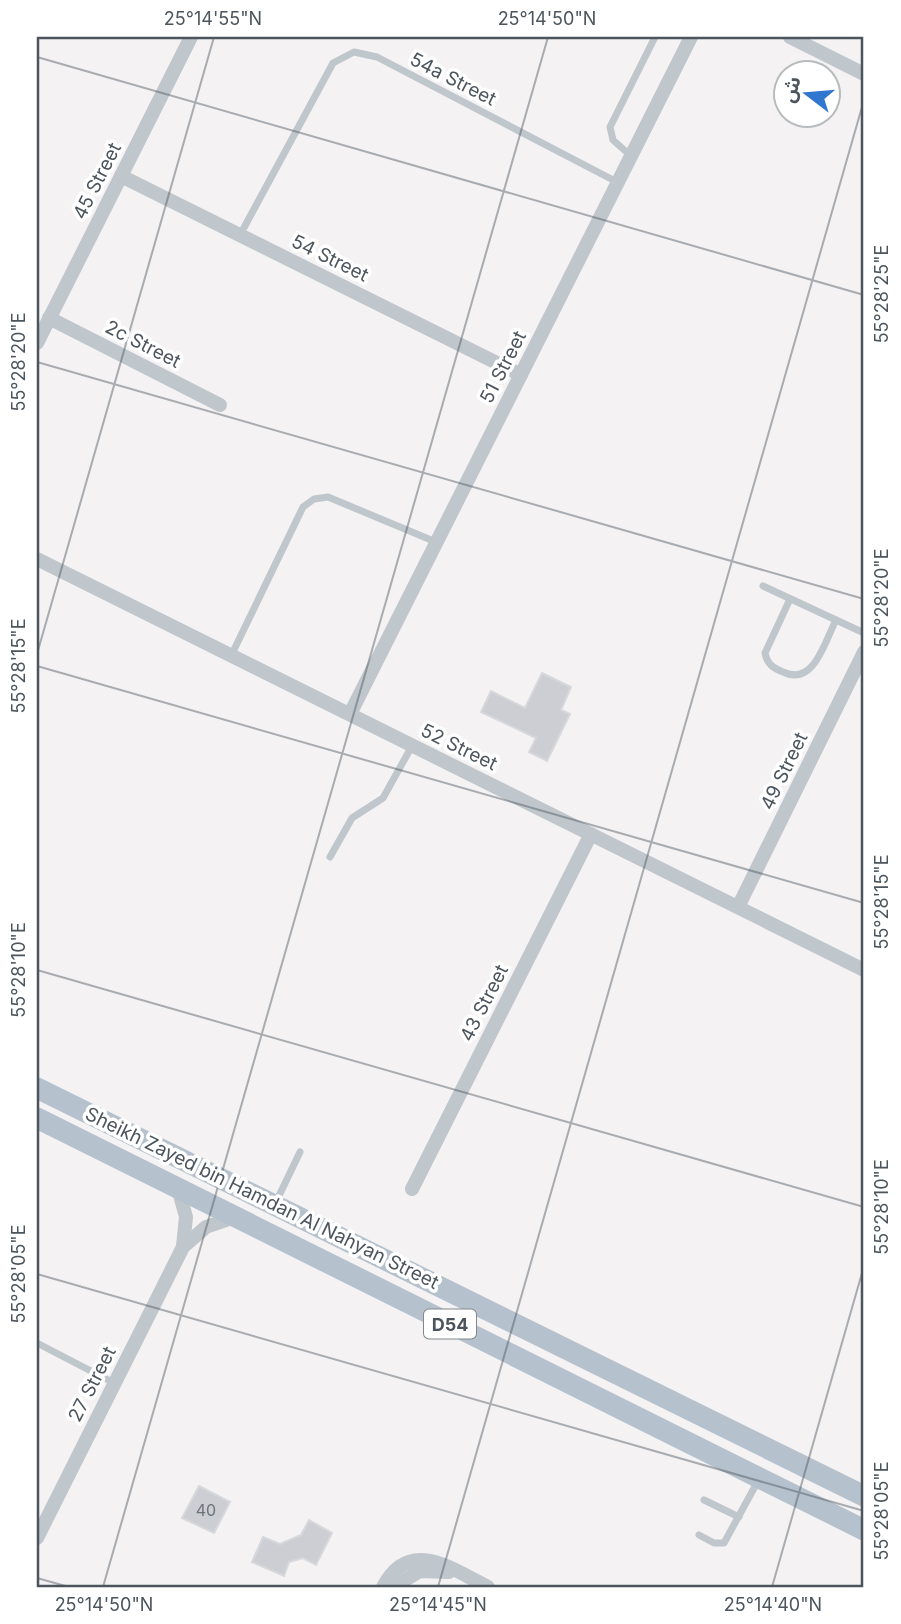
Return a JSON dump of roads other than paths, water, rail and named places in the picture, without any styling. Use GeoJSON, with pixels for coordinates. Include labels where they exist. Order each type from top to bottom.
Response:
{"type":"FeatureCollection","features":[{"type":"Feature","properties":{"kind":"main road","name":"Sheikh Zayed bin Hamdan Al Nahyan Street"},"geometry":{"type":"LineString","coordinates":[[37,1087],[864,1496]]}},
{"type":"Feature","properties":{"kind":"main road","name":"Sheikh Zayed bin Hamdan Al Nahyan Street"},"geometry":{"type":"LineString","coordinates":[[37,1118],[864,1530]]}},
{"type":"Feature","properties":{"kind":"street","name":"45 Street"},"geometry":{"type":"LineString","coordinates":[[37,343],[191,37]]}},
{"type":"Feature","properties":{"kind":"street","name":"51 Street"},"geometry":{"type":"LineString","coordinates":[[350,715],[691,37]]}},
{"type":"Feature","properties":{"kind":"street"},"geometry":{"type":"LineString","coordinates":[[790,37],[864,74]]}},
{"type":"Feature","properties":{"kind":"street","name":"54 Street"},"geometry":{"type":"LineString","coordinates":[[121,176],[521,375]]}},
{"type":"Feature","properties":{"kind":"street","name":"2c Street"},"geometry":{"type":"LineString","coordinates":[[49,318],[220,405]]}},
{"type":"Feature","properties":{"kind":"street","name":"52 Street"},"geometry":{"type":"LineString","coordinates":[[37,559],[864,970]]}},
{"type":"Feature","properties":{"kind":"street","name":"49 Street"},"geometry":{"type":"LineString","coordinates":[[738,907],[864,652]]}},
{"type":"Feature","properties":{"kind":"street","name":"43 Street"},"geometry":{"type":"LineString","coordinates":[[412,1189],[591,834]]}},
{"type":"Feature","properties":{"kind":"street","name":"27 Street"},"geometry":{"type":"LineString","coordinates":[[37,1538],[183,1247],[186,1217],[178,1188]]}},
{"type":"Feature","properties":{"kind":"street","name":"27 Street"},"geometry":{"type":"LineString","coordinates":[[183,1247],[206,1227],[235,1217]]}},
{"type":"Feature","properties":{"kind":"street"},"geometry":{"type":"LineString","coordinates":[[383,1587],[397,1570],[445,1563],[488,1587]]}},
{"type":"Feature","properties":{"kind":"street"},"geometry":{"type":"LineString","coordinates":[[393,1587],[419,1566]]}},
{"type":"Feature","properties":{"kind":"lane"},"geometry":{"type":"LineString","coordinates":[[631,156],[613,140],[610,127],[655,37]]}},
{"type":"Feature","properties":{"kind":"lane","name":"54a Street"},"geometry":{"type":"LineString","coordinates":[[240,235],[333,63],[354,52],[377,57],[618,183]]}},
{"type":"Feature","properties":{"kind":"lane"},"geometry":{"type":"LineString","coordinates":[[231,656],[303,507],[314,499],[328,497],[437,542]]}},
{"type":"Feature","properties":{"kind":"lane"},"geometry":{"type":"LineString","coordinates":[[763,586],[864,633]]}},
{"type":"Feature","properties":{"kind":"lane"},"geometry":{"type":"LineString","coordinates":[[790,598],[765,653],[772,666],[786,674],[798,677],[809,672],[836,620]]}},
{"type":"Feature","properties":{"kind":"lane"},"geometry":{"type":"LineString","coordinates":[[330,856],[352,818],[383,798],[412,746]]}},
{"type":"Feature","properties":{"kind":"lane"},"geometry":{"type":"LineString","coordinates":[[275,1204],[300,1152]]}},
{"type":"Feature","properties":{"kind":"lane"},"geometry":{"type":"LineString","coordinates":[[37,1343],[114,1383]]}},
{"type":"Feature","properties":{"kind":"lane"},"geometry":{"type":"LineString","coordinates":[[699,1535],[714,1543],[724,1544],[760,1478]]}},
{"type":"Feature","properties":{"kind":"lane"},"geometry":{"type":"LineString","coordinates":[[705,1500],[739,1517]]}}]}
